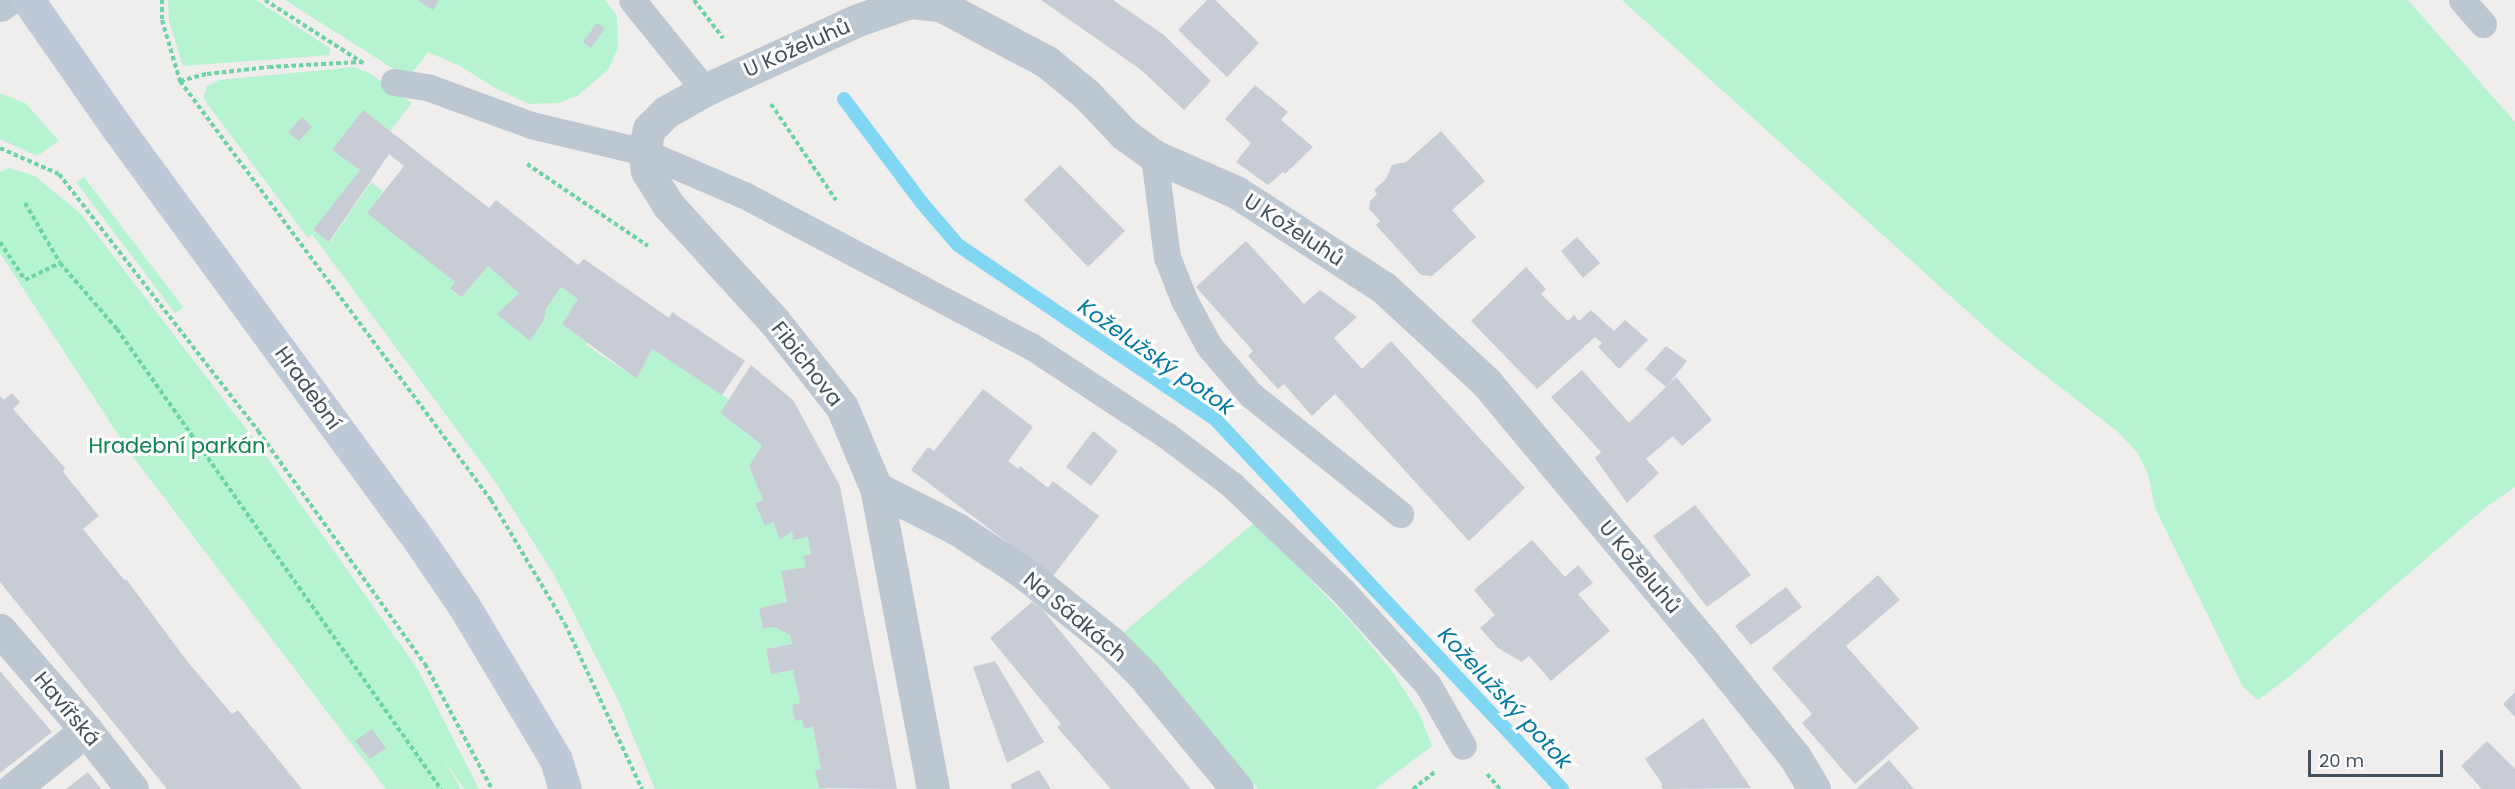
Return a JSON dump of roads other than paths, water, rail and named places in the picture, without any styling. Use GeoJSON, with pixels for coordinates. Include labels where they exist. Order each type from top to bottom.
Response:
{"type":"FeatureCollection","features":[{"type":"Feature","properties":{"kind":"main road","name":"Hradební"},"geometry":{"type":"LineString","coordinates":[[28,0],[125,138],[412,530],[464,606],[556,760],[566,789]]}},
{"type":"Feature","properties":{"kind":"street"},"geometry":{"type":"LineString","coordinates":[[0,5],[7,0]]}},
{"type":"Feature","properties":{"kind":"street","name":"U Koželuhů"},"geometry":{"type":"LineString","coordinates":[[644,152],[649,129],[666,112],[705,90],[748,70],[886,9],[909,2],[940,5],[1047,62],[1087,94],[1124,134],[1154,156],[1236,192],[1383,286],[1486,382],[1709,650],[1795,758],[1814,789]]}},
{"type":"Feature","properties":{"kind":"street","name":"Fibichova"},"geometry":{"type":"LineString","coordinates":[[644,152],[647,171],[669,206],[774,321],[842,407],[876,488],[933,789]]}},
{"type":"Feature","properties":{"kind":"street","name":"Na Sádkách"},"geometry":{"type":"LineString","coordinates":[[876,488],[957,529],[1020,570],[1110,643],[1144,676],[1237,789]]}},
{"type":"Feature","properties":{"kind":"street","name":"Havířská"},"geometry":{"type":"LineString","coordinates":[[0,630],[86,730],[132,789]]}},
{"type":"Feature","properties":{"kind":"street"},"geometry":{"type":"LineString","coordinates":[[13,789],[86,730]]}},
{"type":"Feature","properties":{"kind":"lane"},"geometry":{"type":"LineString","coordinates":[[632,0],[705,90]]}},
{"type":"Feature","properties":{"kind":"lane"},"geometry":{"type":"LineString","coordinates":[[2462,0],[2483,24]]}},
{"type":"Feature","properties":{"kind":"lane"},"geometry":{"type":"LineString","coordinates":[[394,82],[430,88],[531,125],[644,152],[744,195],[1031,346],[1166,435],[1232,485],[1343,591],[1428,685],[1463,746]]}},
{"type":"Feature","properties":{"kind":"lane"},"geometry":{"type":"LineString","coordinates":[[1154,156],[1167,257],[1184,300],[1209,346],[1251,395],[1400,514]]}},
{"type":"Feature","properties":{"kind":"waterway","name":"Koželužský potok"},"geometry":{"type":"LineString","coordinates":[[844,99],[922,203],[958,245],[1216,420],[1562,789]]}},
{"type":"Feature","properties":{"kind":"park label","name":"Hradební parkán"},"geometry":{"type":"Point","coordinates":[177,446]}}]}
